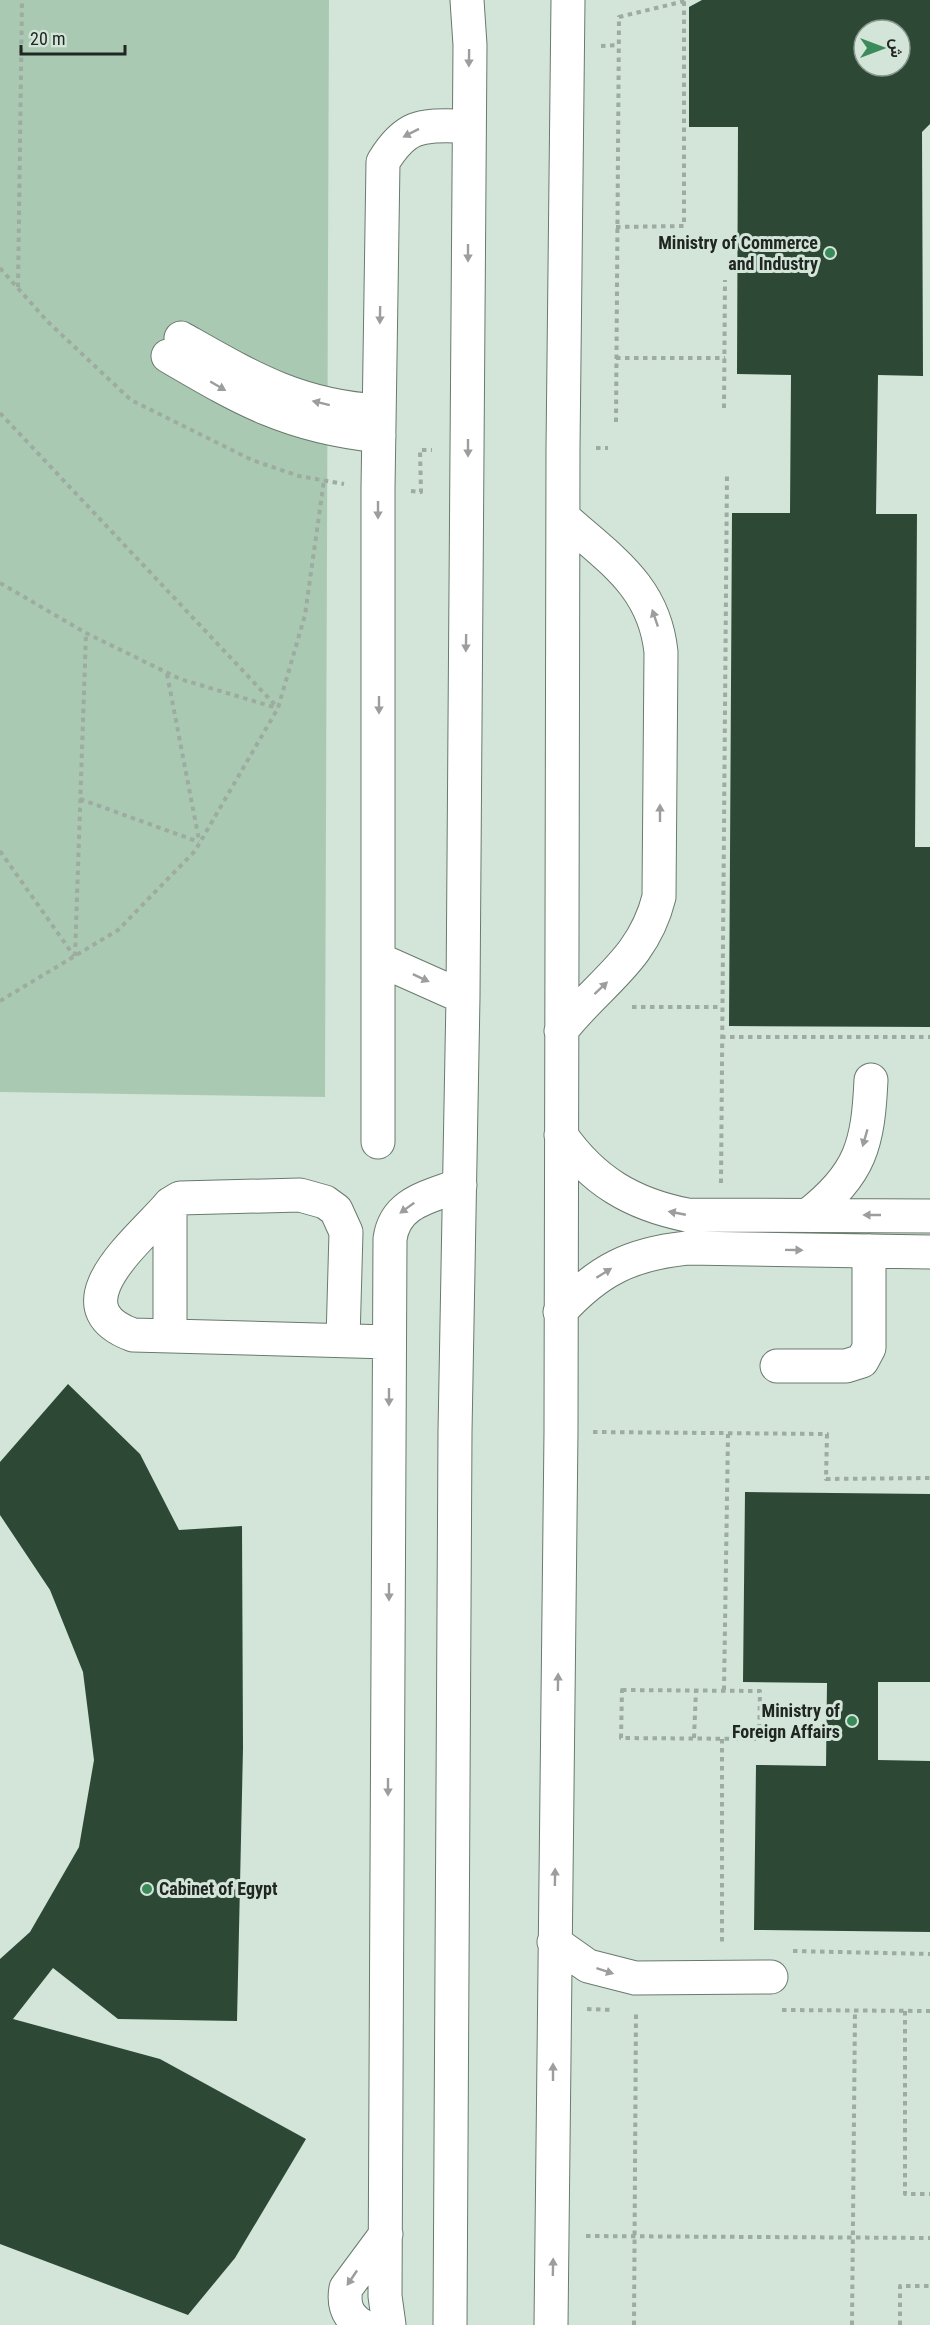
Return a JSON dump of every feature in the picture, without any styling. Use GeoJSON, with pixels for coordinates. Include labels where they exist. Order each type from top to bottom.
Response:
{"type":"FeatureCollection","features":[{"type":"Feature","properties":{"kind":"street"},"geometry":{"type":"LineString","coordinates":[[450,2325],[454,1444],[463,997],[468,450],[470,45],[467,0]]}},
{"type":"Feature","properties":{"kind":"street"},"geometry":{"type":"LineString","coordinates":[[551,2325],[561,1432],[561,1135],[571,1019],[563,517],[568,0]]}},
{"type":"Feature","properties":{"kind":"street"},"geometry":{"type":"LineString","coordinates":[[378,1142],[379,423],[383,162],[396,141],[417,128],[468,126]]}},
{"type":"Feature","properties":{"kind":"street"},"geometry":{"type":"LineString","coordinates":[[174,347],[280,390],[379,423]]}},
{"type":"Feature","properties":{"kind":"street"},"geometry":{"type":"LineString","coordinates":[[563,517],[640,590],[656,620],[661,652],[659,897],[653,922],[641,945],[625,964],[571,1019]]}},
{"type":"Feature","properties":{"kind":"street"},"geometry":{"type":"LineString","coordinates":[[380,960],[463,997]]}},
{"type":"Feature","properties":{"kind":"street"},"geometry":{"type":"LineString","coordinates":[[808,1215],[839,1188],[860,1153],[869,1123],[871,1080]]}},
{"type":"Feature","properties":{"kind":"street"},"geometry":{"type":"LineString","coordinates":[[561,1135],[575,1156],[614,1190],[637,1201],[687,1215],[930,1216]]}},
{"type":"Feature","properties":{"kind":"street"},"geometry":{"type":"LineString","coordinates":[[389,2325],[385,2296],[389,1342],[392,1226],[407,1206],[460,1185]]}},
{"type":"Feature","properties":{"kind":"street"},"geometry":{"type":"LineString","coordinates":[[343,1340],[346,1232],[339,1215],[325,1202],[300,1195],[191,1196],[170,1204],[110,1272],[100,1293],[105,1316],[122,1331],[133,1335],[389,1342]]}},
{"type":"Feature","properties":{"kind":"street"},"geometry":{"type":"LineString","coordinates":[[170,1204],[170,1336]]}},
{"type":"Feature","properties":{"kind":"street"},"geometry":{"type":"LineString","coordinates":[[560,1312],[580,1290],[603,1272],[629,1259],[657,1251],[687,1248],[930,1252]]}},
{"type":"Feature","properties":{"kind":"street"},"geometry":{"type":"LineString","coordinates":[[777,1366],[846,1366],[862,1361],[869,1348],[869,1251]]}},
{"type":"Feature","properties":{"kind":"street"},"geometry":{"type":"LineString","coordinates":[[554,1942],[588,1966],[635,1978],[771,1977]]}},
{"type":"Feature","properties":{"kind":"street"},"geometry":{"type":"LineString","coordinates":[[362,2325],[352,2319],[347,2310],[344,2300],[345,2289],[387,2234]]}},
{"type":"Feature","properties":{"kind":"path"},"geometry":{"type":"LineString","coordinates":[[18,288],[22,0]]}},
{"type":"Feature","properties":{"kind":"path"},"geometry":{"type":"LineString","coordinates":[[616,227],[684,226],[686,1],[619,17],[616,227],[616,422]]}},
{"type":"Feature","properties":{"kind":"path"},"geometry":{"type":"LineString","coordinates":[[724,408],[725,279]]}},
{"type":"Feature","properties":{"kind":"path"},"geometry":{"type":"LineString","coordinates":[[616,358],[725,358]]}},
{"type":"Feature","properties":{"kind":"path"},"geometry":{"type":"LineString","coordinates":[[0,413],[278,708]]}},
{"type":"Feature","properties":{"kind":"path"},"geometry":{"type":"LineString","coordinates":[[721,1215],[727,472]]}},
{"type":"Feature","properties":{"kind":"path"},"geometry":{"type":"LineString","coordinates":[[0,1001],[118,930],[200,842],[278,708],[304,615],[324,480]]}},
{"type":"Feature","properties":{"kind":"path"},"geometry":{"type":"LineString","coordinates":[[0,583],[86,633],[180,679],[278,708]]}},
{"type":"Feature","properties":{"kind":"path"},"geometry":{"type":"LineString","coordinates":[[75,957],[86,633]]}},
{"type":"Feature","properties":{"kind":"path"},"geometry":{"type":"LineString","coordinates":[[167,673],[200,842]]}},
{"type":"Feature","properties":{"kind":"path"},"geometry":{"type":"LineString","coordinates":[[80,799],[200,842]]}},
{"type":"Feature","properties":{"kind":"path"},"geometry":{"type":"LineString","coordinates":[[0,851],[75,957]]}},
{"type":"Feature","properties":{"kind":"path"},"geometry":{"type":"LineString","coordinates":[[571,1019],[721,1007]]}},
{"type":"Feature","properties":{"kind":"path"},"geometry":{"type":"LineString","coordinates":[[721,1037],[930,1037]]}},
{"type":"Feature","properties":{"kind":"path"},"geometry":{"type":"LineString","coordinates":[[561,1432],[827,1434],[826,1479],[930,1478]]}},
{"type":"Feature","properties":{"kind":"path"},"geometry":{"type":"LineString","coordinates":[[724,1690],[728,1434]]}},
{"type":"Feature","properties":{"kind":"path"},"geometry":{"type":"LineString","coordinates":[[622,1690],[724,1690],[760,1691],[759,1738],[621,1738],[622,1690]]}},
{"type":"Feature","properties":{"kind":"path"},"geometry":{"type":"LineString","coordinates":[[694,1738],[696,1690]]}},
{"type":"Feature","properties":{"kind":"path"},"geometry":{"type":"LineString","coordinates":[[722,1738],[722,1950]]}},
{"type":"Feature","properties":{"kind":"path"},"geometry":{"type":"LineString","coordinates":[[791,1951],[930,1954]]}},
{"type":"Feature","properties":{"kind":"path"},"geometry":{"type":"LineString","coordinates":[[634,2325],[636,2010]]}},
{"type":"Feature","properties":{"kind":"path"},"geometry":{"type":"LineString","coordinates":[[852,2325],[855,2011]]}},
{"type":"Feature","properties":{"kind":"path"},"geometry":{"type":"LineString","coordinates":[[905,2011],[905,2194],[930,2194]]}},
{"type":"Feature","properties":{"kind":"path"},"geometry":{"type":"LineString","coordinates":[[553,2235],[930,2238]]}},
{"type":"Feature","properties":{"kind":"path"},"geometry":{"type":"LineString","coordinates":[[900,2325],[900,2286],[930,2286]]}},
{"type":"Feature","properties":{"kind":"green space"},"geometry":{"type":"Polygon","coordinates":[[[0,0],[329,0],[325,1097],[0,1092],[0,0]]]}},
{"type":"Feature","properties":{"kind":"building"},"geometry":{"type":"Polygon","coordinates":[[[702,0],[930,0],[930,124],[922,132],[923,376],[878,375],[876,514],[917,514],[915,847],[930,847],[930,1027],[729,1026],[732,513],[790,513],[791,375],[737,374],[738,127],[689,127],[689,7],[702,0]]]}},
{"type":"Feature","properties":{"kind":"building","name":"Cabinet of Egypt"},"geometry":{"type":"Polygon","coordinates":[[[68,1384],[140,1454],[179,1530],[242,1526],[243,1748],[237,2021],[118,2019],[53,1968],[13,2019],[160,2059],[306,2139],[235,2258],[188,2315],[0,2244],[0,1959],[30,1932],[79,1847],[94,1760],[83,1672],[50,1590],[0,1515],[0,1462],[68,1384]]]}},
{"type":"Feature","properties":{"kind":"building","name":"Ministry of Foreign Affairs"},"geometry":{"type":"Polygon","coordinates":[[[745,1492],[930,1494],[930,1682],[878,1682],[878,1760],[930,1761],[930,1932],[754,1930],[756,1765],[826,1766],[827,1683],[743,1682],[745,1492]]]}},
{"type":"Feature","properties":{"kind":"place","name":"Ministry of Commerce and Industry"},"geometry":{"type":"Point","coordinates":[830,253]}},
{"type":"Feature","properties":{"kind":"place","name":"Ministry of Foreign Affairs"},"geometry":{"type":"Point","coordinates":[852,1721]}},
{"type":"Feature","properties":{"kind":"place","name":"Cabinet of Egypt"},"geometry":{"type":"Point","coordinates":[147,1889]}}]}
